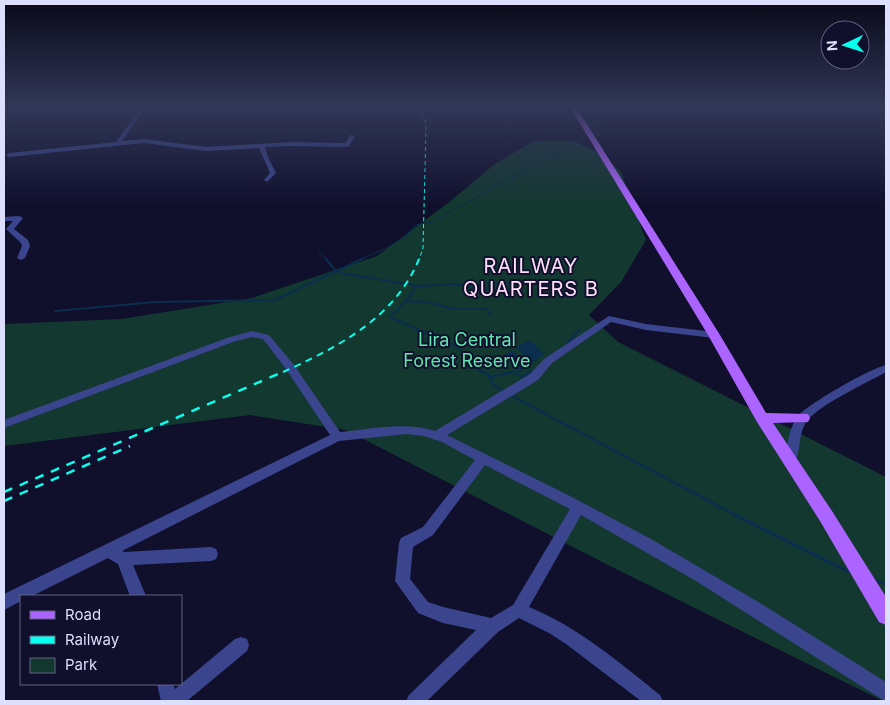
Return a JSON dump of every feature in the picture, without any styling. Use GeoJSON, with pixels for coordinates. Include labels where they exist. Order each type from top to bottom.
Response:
{"type":"FeatureCollection","features":[{"type":"Feature","properties":{"kind":"main road"},"geometry":{"type":"LineString","coordinates":[[593,140],[714,335],[762,418],[886,615]]}},
{"type":"Feature","properties":{"kind":"main road"},"geometry":{"type":"LineString","coordinates":[[762,418],[803,418]]}},
{"type":"Feature","properties":{"kind":"street"},"geometry":{"type":"LineString","coordinates":[[5,164],[7,154],[144,141],[206,149],[305,144],[347,145],[350,140]]}},
{"type":"Feature","properties":{"kind":"street"},"geometry":{"type":"LineString","coordinates":[[262,146],[263,155],[273,172],[273,175],[267,180]]}},
{"type":"Feature","properties":{"kind":"street"},"geometry":{"type":"LineString","coordinates":[[4,218],[19,217],[10,229],[25,242],[26,246],[20,258]]}},
{"type":"Feature","properties":{"kind":"street"},"geometry":{"type":"LineString","coordinates":[[436,436],[534,377],[548,361],[609,319],[646,327],[714,335]]}},
{"type":"Feature","properties":{"kind":"street"},"geometry":{"type":"LineString","coordinates":[[4,424],[230,340],[252,334],[266,337],[290,368],[337,438]]}},
{"type":"Feature","properties":{"kind":"street"},"geometry":{"type":"LineString","coordinates":[[790,461],[795,437],[803,418],[886,368]]}},
{"type":"Feature","properties":{"kind":"street"},"geometry":{"type":"LineString","coordinates":[[4,602],[337,438],[406,430],[436,436],[578,507],[673,559],[753,607],[886,692]]}},
{"type":"Feature","properties":{"kind":"street"},"geometry":{"type":"LineString","coordinates":[[483,458],[428,531],[406,544],[401,576],[402,581],[416,602],[423,608],[443,615],[492,626]]}},
{"type":"Feature","properties":{"kind":"street"},"geometry":{"type":"LineString","coordinates":[[415,701],[492,626],[518,610],[578,507]]}},
{"type":"Feature","properties":{"kind":"street"},"geometry":{"type":"LineString","coordinates":[[108,550],[123,558],[211,554]]}},
{"type":"Feature","properties":{"kind":"street"},"geometry":{"type":"LineString","coordinates":[[123,558],[138,595]]}},
{"type":"Feature","properties":{"kind":"street"},"geometry":{"type":"LineString","coordinates":[[518,610],[541,620],[579,644],[654,701]]}},
{"type":"Feature","properties":{"kind":"street"},"geometry":{"type":"LineString","coordinates":[[165,685],[172,701],[241,645]]}},
{"type":"Feature","properties":{"kind":"green space","name":"Lira Central Forest Reserve"},"geometry":{"type":"Polygon","coordinates":[[[573,141],[600,153],[621,172],[646,240],[621,282],[589,315],[618,342],[886,477],[886,701],[608,565],[346,430],[250,415],[4,446],[4,324],[122,319],[252,298],[377,256],[448,203],[495,164],[532,142],[573,141]]]}},
{"type":"Feature","properties":{"kind":"water"},"geometry":{"type":"Polygon","coordinates":[[[530,340],[544,354],[532,363],[516,347],[530,340]]]}},
{"type":"Feature","properties":{"kind":"water"},"geometry":{"type":"Polygon","coordinates":[[[512,350],[528,366],[519,372],[503,356],[512,350]]]}},
{"type":"Feature","properties":{"kind":"waterway"},"geometry":{"type":"LineString","coordinates":[[359,260],[397,242],[416,225],[432,222],[579,140]]}},
{"type":"Feature","properties":{"kind":"waterway"},"geometry":{"type":"LineString","coordinates":[[318,250],[327,260]]}},
{"type":"Feature","properties":{"kind":"waterway"},"geometry":{"type":"LineString","coordinates":[[326,259],[337,271]]}},
{"type":"Feature","properties":{"kind":"waterway"},"geometry":{"type":"LineString","coordinates":[[337,271],[362,259]]}},
{"type":"Feature","properties":{"kind":"waterway"},"geometry":{"type":"LineString","coordinates":[[55,311],[155,302],[275,300],[337,271]]}},
{"type":"Feature","properties":{"kind":"waterway"},"geometry":{"type":"LineString","coordinates":[[337,271],[417,286]]}},
{"type":"Feature","properties":{"kind":"waterway"},"geometry":{"type":"LineString","coordinates":[[417,286],[458,284],[476,289],[485,289],[494,284],[515,282],[563,285],[571,282]]}},
{"type":"Feature","properties":{"kind":"waterway"},"geometry":{"type":"LineString","coordinates":[[406,301],[417,286]]}},
{"type":"Feature","properties":{"kind":"waterway"},"geometry":{"type":"LineString","coordinates":[[406,301],[427,302],[455,309],[486,309],[490,313],[489,315]]}},
{"type":"Feature","properties":{"kind":"waterway"},"geometry":{"type":"LineString","coordinates":[[406,301],[390,317],[459,348],[469,362],[483,372]]}},
{"type":"Feature","properties":{"kind":"waterway"},"geometry":{"type":"LineString","coordinates":[[566,345],[579,330]]}},
{"type":"Feature","properties":{"kind":"waterway"},"geometry":{"type":"LineString","coordinates":[[530,372],[537,368]]}},
{"type":"Feature","properties":{"kind":"waterway"},"geometry":{"type":"LineString","coordinates":[[480,371],[488,374],[489,377]]}},
{"type":"Feature","properties":{"kind":"waterway"},"geometry":{"type":"LineString","coordinates":[[489,377],[514,372],[522,377],[532,371]]}},
{"type":"Feature","properties":{"kind":"waterway"},"geometry":{"type":"LineString","coordinates":[[489,377],[494,386],[503,391]]}},
{"type":"Feature","properties":{"kind":"waterway"},"geometry":{"type":"LineString","coordinates":[[512,396],[739,517]]}},
{"type":"Feature","properties":{"kind":"waterway"},"geometry":{"type":"LineString","coordinates":[[739,517],[851,573]]}},
{"type":"Feature","properties":{"kind":"waterway"},"geometry":{"type":"LineString","coordinates":[[874,580],[886,584]]}},
{"type":"Feature","properties":{"kind":"railway"},"geometry":{"type":"LineString","coordinates":[[419,260],[423,248],[426,140]]}},
{"type":"Feature","properties":{"kind":"railway"},"geometry":{"type":"LineString","coordinates":[[283,372],[344,341],[380,314],[409,280],[419,259]]}},
{"type":"Feature","properties":{"kind":"railway"},"geometry":{"type":"LineString","coordinates":[[4,492],[285,371]]}},
{"type":"Feature","properties":{"kind":"railway"},"geometry":{"type":"LineString","coordinates":[[4,501],[130,446]]}},
{"type":"Feature","properties":{"kind":"district","name":"RAILWAY QUARTERS B"},"geometry":{"type":"Point","coordinates":[531,278]}}]}
